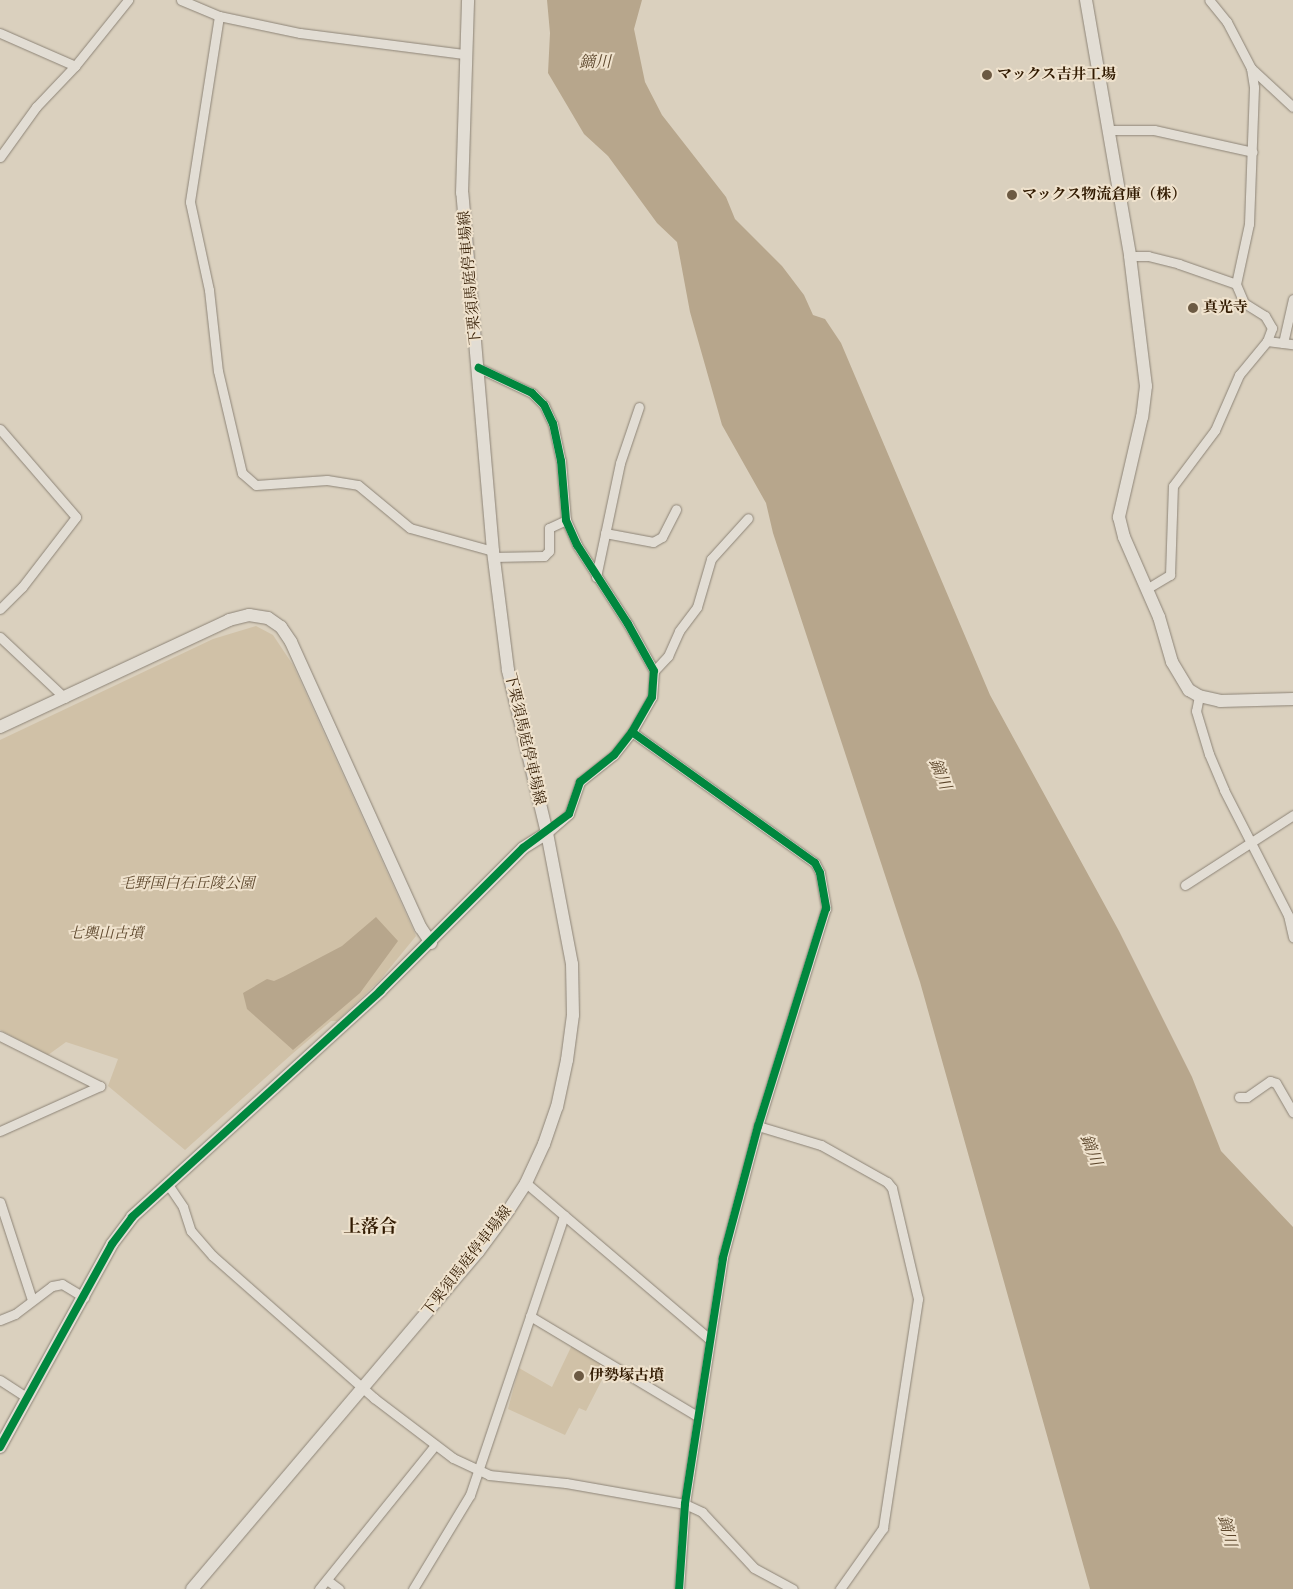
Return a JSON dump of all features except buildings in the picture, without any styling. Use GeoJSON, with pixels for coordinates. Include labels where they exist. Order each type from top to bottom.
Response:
{"type":"FeatureCollection","features":[{"type":"Feature","properties":{"kind":"street"},"geometry":{"type":"LineString","coordinates":[[0,157],[36,107],[75,66],[128,0]]}},
{"type":"Feature","properties":{"kind":"street"},"geometry":{"type":"LineString","coordinates":[[181,0],[219,16],[300,33],[464,54]]}},
{"type":"Feature","properties":{"kind":"street","name":"下栗須馬庭停車場線"},"geometry":{"type":"LineString","coordinates":[[192,1589],[361,1387],[478,1252],[526,1182],[557,1107],[573,1016],[572,964],[547,833],[510,680],[493,554],[479,368],[462,193],[464,54],[468,0]]}},
{"type":"Feature","properties":{"kind":"street"},"geometry":{"type":"LineString","coordinates":[[1086,0],[1110,130],[1130,256],[1146,386],[1142,417],[1119,517],[1124,536],[1148,588],[1172,662],[1182,683],[1199,696],[1220,701],[1293,699]]}},
{"type":"Feature","properties":{"kind":"street"},"geometry":{"type":"LineString","coordinates":[[1148,588],[1170,575],[1173,486],[1215,430],[1238,375],[1267,340],[1272,328],[1270,322],[1244,303],[1236,284],[1249,224],[1254,87],[1251,68],[1227,22],[1209,0]]}},
{"type":"Feature","properties":{"kind":"street"},"geometry":{"type":"LineString","coordinates":[[219,16],[190,202],[209,290],[218,371],[242,473],[256,485],[328,480],[358,485],[410,528],[493,554],[544,556],[549,551],[549,528],[566,520]]}},
{"type":"Feature","properties":{"kind":"street"},"geometry":{"type":"LineString","coordinates":[[0,33],[75,66]]}},
{"type":"Feature","properties":{"kind":"street"},"geometry":{"type":"LineString","coordinates":[[1251,68],[1293,107]]}},
{"type":"Feature","properties":{"kind":"street"},"geometry":{"type":"LineString","coordinates":[[1110,130],[1154,130],[1253,152]]}},
{"type":"Feature","properties":{"kind":"street"},"geometry":{"type":"LineString","coordinates":[[1130,256],[1148,256],[1236,284]]}},
{"type":"Feature","properties":{"kind":"street"},"geometry":{"type":"LineString","coordinates":[[1283,343],[1293,299]]}},
{"type":"Feature","properties":{"kind":"street"},"geometry":{"type":"LineString","coordinates":[[1267,340],[1293,344]]}},
{"type":"Feature","properties":{"kind":"street"},"geometry":{"type":"LineString","coordinates":[[0,1447],[123,1227],[166,1182],[431,942],[514,857],[569,814],[580,782],[614,755],[632,732],[652,696],[654,671],[628,624],[596,578],[566,520],[561,461],[553,424],[544,405],[532,393],[479,368]]}},
{"type":"Feature","properties":{"kind":"street"},"geometry":{"type":"LineString","coordinates":[[596,578],[620,463],[639,407]]}},
{"type":"Feature","properties":{"kind":"street"},"geometry":{"type":"LineString","coordinates":[[0,429],[76,518],[0,609]]}},
{"type":"Feature","properties":{"kind":"street"},"geometry":{"type":"LineString","coordinates":[[605,533],[653,542],[662,537],[676,509]]}},
{"type":"Feature","properties":{"kind":"street"},"geometry":{"type":"LineString","coordinates":[[654,671],[668,656],[679,631],[697,608],[710,559],[748,518]]}},
{"type":"Feature","properties":{"kind":"street"},"geometry":{"type":"LineString","coordinates":[[0,727],[229,620],[249,615],[268,618],[281,627],[291,642],[421,928],[431,942]]}},
{"type":"Feature","properties":{"kind":"street"},"geometry":{"type":"LineString","coordinates":[[0,636],[64,698]]}},
{"type":"Feature","properties":{"kind":"street"},"geometry":{"type":"LineString","coordinates":[[1199,696],[1196,710],[1209,754],[1288,915],[1293,937]]}},
{"type":"Feature","properties":{"kind":"street"},"geometry":{"type":"LineString","coordinates":[[632,732],[814,863],[820,873],[826,908],[822,930],[758,1126],[723,1258],[697,1416],[686,1504],[679,1589]]}},
{"type":"Feature","properties":{"kind":"street"},"geometry":{"type":"LineString","coordinates":[[1185,885],[1293,815]]}},
{"type":"Feature","properties":{"kind":"street"},"geometry":{"type":"LineString","coordinates":[[0,1036],[100,1086],[0,1131]]}},
{"type":"Feature","properties":{"kind":"street"},"geometry":{"type":"LineString","coordinates":[[1239,1097],[1247,1097],[1270,1081],[1276,1083],[1293,1113]]}},
{"type":"Feature","properties":{"kind":"street"},"geometry":{"type":"LineString","coordinates":[[758,1126],[820,1145],[881,1176],[888,1182],[918,1299],[884,1528],[840,1589]]}},
{"type":"Feature","properties":{"kind":"street"},"geometry":{"type":"LineString","coordinates":[[166,1182],[183,1207],[191,1231],[214,1256],[361,1387],[434,1445],[478,1472],[686,1504],[711,1520],[754,1568],[793,1589]]}},
{"type":"Feature","properties":{"kind":"street"},"geometry":{"type":"LineString","coordinates":[[526,1182],[709,1338]]}},
{"type":"Feature","properties":{"kind":"street"},"geometry":{"type":"LineString","coordinates":[[0,1202],[32,1300]]}},
{"type":"Feature","properties":{"kind":"street"},"geometry":{"type":"LineString","coordinates":[[413,1589],[466,1505],[500,1416],[530,1316],[564,1214]]}},
{"type":"Feature","properties":{"kind":"street"},"geometry":{"type":"LineString","coordinates":[[0,1320],[15,1314],[52,1286],[62,1284],[84,1296]]}},
{"type":"Feature","properties":{"kind":"street"},"geometry":{"type":"LineString","coordinates":[[530,1316],[697,1416]]}},
{"type":"Feature","properties":{"kind":"street"},"geometry":{"type":"LineString","coordinates":[[0,1380],[28,1398]]}},
{"type":"Feature","properties":{"kind":"street"},"geometry":{"type":"LineString","coordinates":[[319,1589],[434,1445]]}},
{"type":"Feature","properties":{"kind":"street"},"geometry":{"type":"LineString","coordinates":[[327,1580],[339,1589]]}},
{"type":"Feature","properties":{"kind":"green space","name":"毛野国白石丘陵公園"},"geometry":{"type":"Polygon","coordinates":[[[256,626],[273,635],[293,665],[416,936],[380,980],[337,1021],[331,1021],[292,1054],[185,1150],[108,1086],[118,1059],[66,1042],[48,1055],[0,1030],[0,740],[213,639],[256,626]]]}},
{"type":"Feature","properties":{"kind":"green space"},"geometry":{"type":"Polygon","coordinates":[[[572,1345],[608,1368],[586,1411],[579,1408],[565,1435],[508,1409],[519,1368],[552,1387],[572,1345]]]}},
{"type":"Feature","properties":{"kind":"water","name":"鏑川"},"geometry":{"type":"Polygon","coordinates":[[[547,0],[642,0],[634,29],[645,82],[662,115],[726,197],[735,219],[782,266],[804,295],[813,315],[825,319],[841,343],[990,695],[1119,931],[1192,1077],[1221,1151],[1293,1227],[1293,1589],[1090,1589],[920,982],[773,533],[766,503],[722,425],[690,312],[677,242],[657,223],[608,156],[584,134],[548,73],[550,33],[547,0]]]}},
{"type":"Feature","properties":{"kind":"water"},"geometry":{"type":"Polygon","coordinates":[[[376,917],[398,941],[360,993],[293,1050],[247,1009],[243,993],[267,979],[274,981],[283,977],[342,946],[376,917]]]}},
{"type":"Feature","properties":{"kind":"cycle path"},"geometry":{"type":"LineString","coordinates":[[0,1447],[112,1244],[132,1217],[380,991],[523,848],[569,814],[580,782],[614,755],[632,732],[652,697],[654,671],[628,624],[577,545],[566,520],[561,461],[553,424],[544,405],[532,393],[479,368]]}},
{"type":"Feature","properties":{"kind":"cycle path"},"geometry":{"type":"LineString","coordinates":[[632,732],[815,863],[820,873],[826,908],[758,1126],[723,1258],[685,1504],[679,1589]]}},
{"type":"Feature","properties":{"kind":"place","name":"マックス吉井工場"},"geometry":{"type":"Point","coordinates":[987,75]}},
{"type":"Feature","properties":{"kind":"place","name":"マックス物流倉庫（株）"},"geometry":{"type":"Point","coordinates":[1012,195]}},
{"type":"Feature","properties":{"kind":"place","name":"真光寺"},"geometry":{"type":"Point","coordinates":[1193,308]}},
{"type":"Feature","properties":{"kind":"place","name":"伊勢塚古墳"},"geometry":{"type":"Point","coordinates":[579,1376]}},
{"type":"Feature","properties":{"kind":"district","name":"上落合"},"geometry":{"type":"Point","coordinates":[370,1227]}},
{"type":"Feature","properties":{"kind":"park label","name":"七輿山古墳"},"geometry":{"type":"Point","coordinates":[106,934]}}]}
